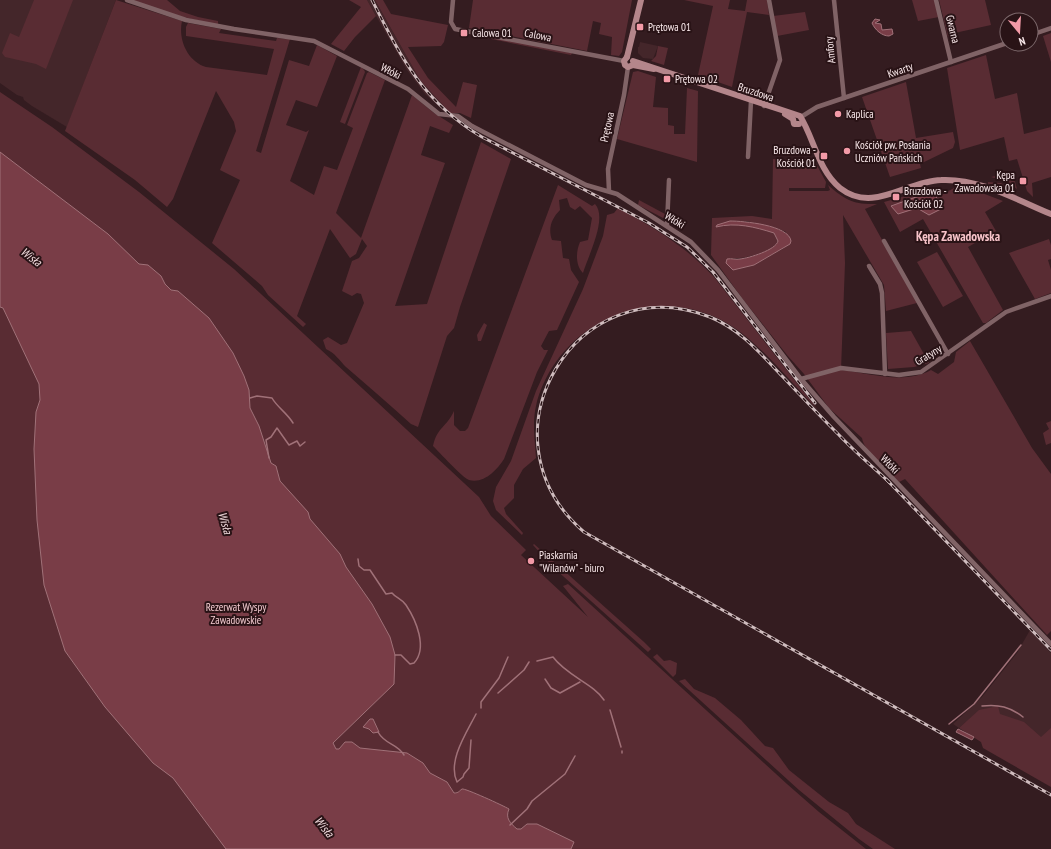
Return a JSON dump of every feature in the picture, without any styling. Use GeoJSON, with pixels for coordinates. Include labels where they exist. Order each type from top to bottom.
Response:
{"type":"FeatureCollection","features":[{"type":"Feature","properties":{"kind":"street","name":"Włóki"},"geometry":{"type":"LineString","coordinates":[[127,0],[158,12],[186,20],[234,30],[314,41],[408,89],[439,114],[458,116],[472,126],[586,185],[609,191],[667,225],[691,242],[718,270],[802,379],[852,438],[1051,644]]}},
{"type":"Feature","properties":{"kind":"street","name":"Calowa"},"geometry":{"type":"LineString","coordinates":[[453,0],[451,22],[455,29],[629,62]]}},
{"type":"Feature","properties":{"kind":"street","name":"Prętowa"},"geometry":{"type":"LineString","coordinates":[[609,191],[608,169],[624,95],[632,43],[641,0]]}},
{"type":"Feature","properties":{"kind":"street"},"geometry":{"type":"LineString","coordinates":[[764,106],[780,60],[770,0]]}},
{"type":"Feature","properties":{"kind":"street","name":"Amfory"},"geometry":{"type":"LineString","coordinates":[[834,0],[844,98]]}},
{"type":"Feature","properties":{"kind":"street","name":"Gwarna"},"geometry":{"type":"LineString","coordinates":[[936,0],[951,62]]}},
{"type":"Feature","properties":{"kind":"street"},"geometry":{"type":"LineString","coordinates":[[1039,32],[1051,28]]}},
{"type":"Feature","properties":{"kind":"street","name":"Kwarty"},"geometry":{"type":"LineString","coordinates":[[798,119],[817,107],[999,46]]}},
{"type":"Feature","properties":{"kind":"street","name":"Bruzdowa"},"geometry":{"type":"LineString","coordinates":[[629,62],[655,69],[781,111],[798,119]]}},
{"type":"Feature","properties":{"kind":"street"},"geometry":{"type":"LineString","coordinates":[[748,157],[751,101]]}},
{"type":"Feature","properties":{"kind":"street"},"geometry":{"type":"LineString","coordinates":[[798,119],[809,136],[826,171],[834,182],[843,190],[857,197],[876,198],[921,183],[952,180],[967,181],[1051,214]]}},
{"type":"Feature","properties":{"kind":"street"},"geometry":{"type":"LineString","coordinates":[[667,225],[669,180]]}},
{"type":"Feature","properties":{"kind":"street"},"geometry":{"type":"LineString","coordinates":[[884,241],[948,354]]}},
{"type":"Feature","properties":{"kind":"street"},"geometry":{"type":"LineString","coordinates":[[869,266],[880,284],[882,293],[885,374]]}},
{"type":"Feature","properties":{"kind":"street","name":"Gratyny"},"geometry":{"type":"LineString","coordinates":[[802,379],[842,368],[900,375],[921,372],[1006,312],[1051,296]]}},
{"type":"Feature","properties":{"kind":"shaded area"},"geometry":{"type":"Polygon","coordinates":[[[0,0],[116,0],[67,127],[32,106],[24,100],[23,97],[17,95],[0,83],[0,0]]]}},
{"type":"Feature","properties":{"kind":"shaded area"},"geometry":{"type":"Polygon","coordinates":[[[367,0],[375,0],[420,80],[450,113],[446,113],[425,94],[407,70],[367,0]]]}},
{"type":"Feature","properties":{"kind":"shaded area"},"geometry":{"type":"Polygon","coordinates":[[[640,42],[658,46],[653,59],[643,58],[638,53],[640,42]]]}},
{"type":"Feature","properties":{"kind":"shaded area"},"geometry":{"type":"Polygon","coordinates":[[[1030,630],[1051,653],[1051,762],[979,711],[959,728],[953,724],[982,697],[1017,653],[1030,630]]]}},
{"type":"Feature","properties":{"kind":"green space"},"geometry":{"type":"Polygon","coordinates":[[[34,0],[73,0],[46,69],[36,64],[5,57],[2,53],[10,33],[19,37],[34,0]]]}},
{"type":"Feature","properties":{"kind":"green space"},"geometry":{"type":"Polygon","coordinates":[[[116,0],[182,21],[181,35],[185,48],[194,60],[206,67],[267,75],[274,49],[186,36],[186,27],[188,23],[221,29],[219,33],[276,41],[277,38],[290,39],[256,151],[261,153],[289,60],[309,66],[317,45],[337,56],[317,107],[296,100],[286,125],[306,132],[309,130],[290,181],[314,195],[324,166],[337,170],[353,128],[347,125],[367,73],[369,72],[385,80],[336,213],[361,238],[412,95],[434,113],[453,125],[449,133],[430,126],[421,155],[445,163],[395,306],[427,304],[481,142],[511,159],[454,328],[447,336],[418,427],[411,424],[326,349],[323,340],[328,337],[341,345],[347,343],[364,303],[361,294],[357,293],[352,296],[342,291],[352,261],[359,258],[367,246],[362,239],[356,254],[350,258],[330,229],[297,316],[306,324],[303,327],[268,295],[262,286],[212,243],[240,180],[220,170],[236,131],[234,122],[216,91],[173,199],[167,207],[135,180],[65,131],[116,0]]]}},
{"type":"Feature","properties":{"kind":"green space"},"geometry":{"type":"Polygon","coordinates":[[[133,0],[167,0],[180,11],[198,17],[218,21],[218,25],[174,15],[133,0]]]}},
{"type":"Feature","properties":{"kind":"green space"},"geometry":{"type":"Polygon","coordinates":[[[349,0],[367,0],[376,16],[355,37],[344,51],[331,44],[361,7],[349,0]]]}},
{"type":"Feature","properties":{"kind":"green space"},"geometry":{"type":"Polygon","coordinates":[[[375,0],[383,0],[391,14],[448,25],[444,42],[441,46],[408,47],[428,78],[456,107],[463,82],[477,85],[471,118],[460,113],[450,113],[420,80],[375,0]]]}},
{"type":"Feature","properties":{"kind":"green space"},"geometry":{"type":"Polygon","coordinates":[[[473,0],[632,0],[622,52],[619,56],[611,55],[612,37],[599,34],[601,23],[593,21],[587,51],[469,28],[473,0]]]}},
{"type":"Feature","properties":{"kind":"green space"},"geometry":{"type":"Polygon","coordinates":[[[684,0],[730,0],[728,9],[745,11],[747,0],[767,0],[769,15],[747,12],[732,87],[698,75],[713,6],[684,0]]]}},
{"type":"Feature","properties":{"kind":"green space"},"geometry":{"type":"Polygon","coordinates":[[[912,0],[935,0],[939,17],[918,21],[912,0]]]}},
{"type":"Feature","properties":{"kind":"green space"},"geometry":{"type":"Polygon","coordinates":[[[939,0],[985,0],[991,25],[950,34],[948,37],[939,0]]]}},
{"type":"Feature","properties":{"kind":"green space"},"geometry":{"type":"Polygon","coordinates":[[[805,12],[809,30],[777,36],[773,16],[805,12]]]}},
{"type":"Feature","properties":{"kind":"green space"},"geometry":{"type":"Polygon","coordinates":[[[1051,33],[1051,62],[1043,36],[1051,33]]]}},
{"type":"Feature","properties":{"kind":"green space"},"geometry":{"type":"Polygon","coordinates":[[[486,36],[572,53],[571,55],[486,38],[486,36]]]}},
{"type":"Feature","properties":{"kind":"green space"},"geometry":{"type":"Polygon","coordinates":[[[658,46],[668,48],[664,65],[651,61],[656,56],[658,46]]]}},
{"type":"Feature","properties":{"kind":"green space"},"geometry":{"type":"Polygon","coordinates":[[[986,55],[995,99],[1017,93],[1024,134],[1051,127],[1051,177],[1032,183],[1033,197],[1027,191],[1017,159],[1009,161],[1004,137],[960,150],[947,68],[986,55]]]}},
{"type":"Feature","properties":{"kind":"green space"},"geometry":{"type":"Polygon","coordinates":[[[361,67],[365,72],[345,124],[340,122],[361,67]]]}},
{"type":"Feature","properties":{"kind":"green space"},"geometry":{"type":"Polygon","coordinates":[[[638,71],[656,77],[653,107],[668,108],[668,125],[674,126],[674,134],[685,134],[687,88],[698,91],[697,162],[617,139],[633,72],[638,71]]]}},
{"type":"Feature","properties":{"kind":"green space"},"geometry":{"type":"Polygon","coordinates":[[[906,82],[916,138],[953,132],[955,142],[953,148],[920,164],[921,168],[890,177],[862,97],[906,82]]]}},
{"type":"Feature","properties":{"kind":"green space","name":"Rezerwat Wyspy Zawadowskie"},"geometry":{"type":"Polygon","coordinates":[[[0,92],[52,127],[139,192],[234,269],[479,497],[491,516],[526,550],[521,555],[588,617],[563,586],[568,584],[787,784],[819,812],[866,849],[0,849],[0,92]]]}},
{"type":"Feature","properties":{"kind":"green space"},"geometry":{"type":"Polygon","coordinates":[[[773,159],[814,160],[826,182],[825,188],[789,188],[789,191],[828,191],[830,190],[828,185],[850,200],[862,204],[877,204],[865,209],[917,303],[886,311],[884,285],[843,215],[845,263],[841,370],[887,377],[910,377],[931,370],[938,374],[954,362],[956,352],[970,341],[1032,448],[1051,474],[1051,631],[1047,635],[905,479],[899,482],[872,455],[867,449],[862,438],[829,408],[804,374],[742,298],[711,255],[712,218],[752,216],[772,219],[773,159]],[[730,221],[727,224],[750,226],[774,233],[778,241],[771,249],[764,252],[742,258],[730,258],[727,264],[734,269],[754,265],[784,248],[786,232],[747,221],[730,221]]]}},
{"type":"Feature","properties":{"kind":"green space"},"geometry":{"type":"Polygon","coordinates":[[[1009,173],[1013,175],[1017,189],[1006,181],[991,177],[1009,173]]]}},
{"type":"Feature","properties":{"kind":"green space"},"geometry":{"type":"Polygon","coordinates":[[[988,182],[1001,183],[1016,195],[988,185],[988,182]]]}},
{"type":"Feature","properties":{"kind":"green space"},"geometry":{"type":"Polygon","coordinates":[[[558,185],[592,206],[595,204],[598,210],[599,218],[596,237],[583,273],[577,262],[578,250],[580,242],[588,240],[592,218],[580,206],[575,210],[570,207],[567,198],[559,200],[560,210],[554,217],[550,232],[552,240],[561,241],[563,258],[569,259],[571,270],[579,282],[557,330],[549,331],[541,346],[544,350],[548,350],[537,372],[504,459],[494,472],[485,478],[475,481],[469,480],[433,446],[437,435],[454,411],[454,425],[460,431],[465,431],[468,428],[558,185]]]}},
{"type":"Feature","properties":{"kind":"green space"},"geometry":{"type":"Polygon","coordinates":[[[956,187],[974,190],[1003,201],[985,212],[996,231],[968,247],[1003,310],[986,323],[983,323],[923,219],[900,232],[884,202],[934,188],[939,196],[956,187]]]}},
{"type":"Feature","properties":{"kind":"green space"},"geometry":{"type":"Polygon","coordinates":[[[639,200],[665,214],[665,219],[638,205],[639,200]]]}},
{"type":"Feature","properties":{"kind":"green space"},"geometry":{"type":"Polygon","coordinates":[[[618,208],[669,238],[692,256],[714,277],[818,410],[757,346],[729,324],[715,317],[687,308],[658,306],[631,311],[605,320],[581,335],[562,355],[546,378],[536,406],[534,419],[536,458],[523,469],[514,485],[514,498],[504,508],[506,514],[523,533],[522,535],[496,510],[493,501],[496,487],[511,461],[536,391],[583,289],[603,236],[607,215],[614,213],[618,208]]]}},
{"type":"Feature","properties":{"kind":"green space"},"geometry":{"type":"Polygon","coordinates":[[[1049,239],[1051,245],[1051,259],[1048,260],[1051,270],[1051,293],[1035,299],[1009,253],[1049,239]]]}},
{"type":"Feature","properties":{"kind":"green space"},"geometry":{"type":"Polygon","coordinates":[[[937,252],[963,296],[943,307],[917,262],[937,252]]]}},
{"type":"Feature","properties":{"kind":"green space"},"geometry":{"type":"Polygon","coordinates":[[[484,323],[487,325],[481,341],[478,341],[477,335],[484,323]]]}},
{"type":"Feature","properties":{"kind":"green space"},"geometry":{"type":"Polygon","coordinates":[[[911,331],[929,363],[914,367],[888,369],[886,333],[911,331]]]}},
{"type":"Feature","properties":{"kind":"green space"},"geometry":{"type":"Polygon","coordinates":[[[1051,421],[1051,443],[1046,445],[1043,433],[1049,429],[1046,423],[1051,421]]]}},
{"type":"Feature","properties":{"kind":"green space"},"geometry":{"type":"Polygon","coordinates":[[[534,544],[651,649],[648,652],[554,568],[533,545],[534,544]]]}},
{"type":"Feature","properties":{"kind":"green space"},"geometry":{"type":"Polygon","coordinates":[[[657,654],[664,661],[670,660],[677,663],[676,674],[673,677],[653,657],[657,654]]]}},
{"type":"Feature","properties":{"kind":"green space"},"geometry":{"type":"Polygon","coordinates":[[[685,679],[694,689],[715,698],[741,720],[765,746],[773,748],[789,770],[829,802],[848,813],[856,824],[895,849],[873,849],[859,839],[799,790],[679,681],[685,679]]]}},
{"type":"Feature","properties":{"kind":"green space"},"geometry":{"type":"Polygon","coordinates":[[[998,706],[1000,714],[1024,722],[1041,737],[1051,728],[1051,787],[983,748],[981,742],[959,728],[979,710],[998,706]]]}},
{"type":"Feature","properties":{"kind":"water"},"geometry":{"type":"Polygon","coordinates":[[[875,19],[880,20],[875,23],[881,24],[882,30],[892,29],[893,34],[886,36],[879,32],[872,23],[875,19]]]}},
{"type":"Feature","properties":{"kind":"water","name":"Wisła"},"geometry":{"type":"Polygon","coordinates":[[[0,152],[108,234],[139,264],[148,265],[161,276],[165,284],[171,290],[178,291],[209,318],[233,353],[249,390],[250,408],[259,426],[271,463],[276,466],[280,481],[308,512],[310,519],[340,554],[346,567],[372,604],[390,637],[395,655],[394,684],[333,743],[336,749],[339,749],[345,742],[352,742],[360,748],[407,753],[423,763],[430,773],[447,782],[454,793],[465,789],[500,804],[509,809],[508,818],[512,825],[517,829],[521,829],[527,824],[537,824],[574,842],[571,849],[226,849],[173,778],[153,763],[105,707],[65,651],[44,585],[37,520],[34,449],[36,412],[40,400],[39,384],[3,308],[0,307],[0,152]]]}},
{"type":"Feature","properties":{"kind":"water"},"geometry":{"type":"Polygon","coordinates":[[[930,192],[935,194],[941,209],[929,215],[917,208],[898,214],[891,206],[930,192]]]}},
{"type":"Feature","properties":{"kind":"water"},"geometry":{"type":"Polygon","coordinates":[[[730,221],[765,225],[782,231],[788,236],[791,241],[790,244],[754,265],[733,270],[726,263],[727,259],[738,259],[755,255],[772,247],[778,241],[774,233],[753,227],[731,225],[716,227],[717,225],[730,221]]]}},
{"type":"Feature","properties":{"kind":"water"},"geometry":{"type":"Polygon","coordinates":[[[370,719],[373,719],[379,732],[373,733],[369,729],[363,727],[370,719]]]}},
{"type":"Feature","properties":{"kind":"water"},"geometry":{"type":"Polygon","coordinates":[[[958,729],[974,737],[972,740],[956,732],[958,729]]]}},
{"type":"Feature","properties":{"kind":"waterway"},"geometry":{"type":"LineString","coordinates":[[250,398],[257,396],[272,398],[293,423]]}},
{"type":"Feature","properties":{"kind":"waterway"},"geometry":{"type":"LineString","coordinates":[[269,458],[266,440],[271,437],[277,428],[289,445],[297,441],[300,446],[305,442]]}},
{"type":"Feature","properties":{"kind":"waterway"},"geometry":{"type":"LineString","coordinates":[[358,559],[359,566],[364,570],[370,570],[386,594],[392,593],[404,603],[410,611],[417,626],[420,650],[414,663],[410,664],[401,655],[395,655]]}},
{"type":"Feature","properties":{"kind":"waterway"},"geometry":{"type":"LineString","coordinates":[[949,724],[974,704],[1021,645]]}},
{"type":"Feature","properties":{"kind":"waterway"},"geometry":{"type":"LineString","coordinates":[[481,708],[481,702],[499,678],[508,657]]}},
{"type":"Feature","properties":{"kind":"waterway"},"geometry":{"type":"LineString","coordinates":[[537,661],[553,657],[565,669],[600,694],[604,700]]}},
{"type":"Feature","properties":{"kind":"waterway"},"geometry":{"type":"LineString","coordinates":[[498,693],[524,670],[529,662]]}},
{"type":"Feature","properties":{"kind":"waterway"},"geometry":{"type":"LineString","coordinates":[[545,679],[551,688],[560,693],[580,682]]}},
{"type":"Feature","properties":{"kind":"waterway"},"geometry":{"type":"LineString","coordinates":[[982,706],[994,705],[1004,707],[1023,717]]}},
{"type":"Feature","properties":{"kind":"waterway"},"geometry":{"type":"LineString","coordinates":[[610,710],[621,747]]}},
{"type":"Feature","properties":{"kind":"waterway"},"geometry":{"type":"LineString","coordinates":[[471,740],[469,768],[463,777],[457,782],[454,765],[456,756],[463,738],[476,714]]}},
{"type":"Feature","properties":{"kind":"waterway"},"geometry":{"type":"LineString","coordinates":[[378,732],[384,739],[398,748],[404,755]]}},
{"type":"Feature","properties":{"kind":"waterway"},"geometry":{"type":"LineString","coordinates":[[510,825],[527,809],[532,801],[565,774],[575,756]]}},
{"type":"Feature","properties":{"kind":"railway"},"geometry":{"type":"LineString","coordinates":[[372,0],[404,60],[429,94],[444,109],[482,137],[649,223],[687,247],[713,272],[815,403]]}},
{"type":"Feature","properties":{"kind":"railway"},"geometry":{"type":"LineString","coordinates":[[890,483],[845,441],[749,343],[731,328],[710,317],[662,307],[618,315],[582,337],[556,369],[540,409],[538,451],[552,493],[584,532],[1051,795]]}},
{"type":"Feature","properties":{"kind":"railway"},"geometry":{"type":"LineString","coordinates":[[886,479],[1051,650]]}},
{"type":"Feature","properties":{"kind":"place","name":"Prętowa 01"},"geometry":{"type":"Point","coordinates":[640,27]}},
{"type":"Feature","properties":{"kind":"place","name":"Calowa 01"},"geometry":{"type":"Point","coordinates":[464,33]}},
{"type":"Feature","properties":{"kind":"place","name":"Prętowa 02"},"geometry":{"type":"Point","coordinates":[667,79]}},
{"type":"Feature","properties":{"kind":"place","name":"Kaplica"},"geometry":{"type":"Point","coordinates":[838,114]}},
{"type":"Feature","properties":{"kind":"place","name":"Kościół pw. Posłania Uczniów Pańskich"},"geometry":{"type":"Point","coordinates":[847,151]}},
{"type":"Feature","properties":{"kind":"place","name":"Bruzdowa - Kościół 01"},"geometry":{"type":"Point","coordinates":[824,156]}},
{"type":"Feature","properties":{"kind":"place","name":"Kępa Zawadowska 01"},"geometry":{"type":"Point","coordinates":[1023,181]}},
{"type":"Feature","properties":{"kind":"place","name":"Bruzdowa - Kościół 02"},"geometry":{"type":"Point","coordinates":[896,197]}},
{"type":"Feature","properties":{"kind":"place","name":"Piaskarnia \"Wilanów\" - biuro"},"geometry":{"type":"Point","coordinates":[531,561]}},
{"type":"Feature","properties":{"kind":"district","name":"Kępa Zawadowska"},"geometry":{"type":"Point","coordinates":[958,236]}}]}
